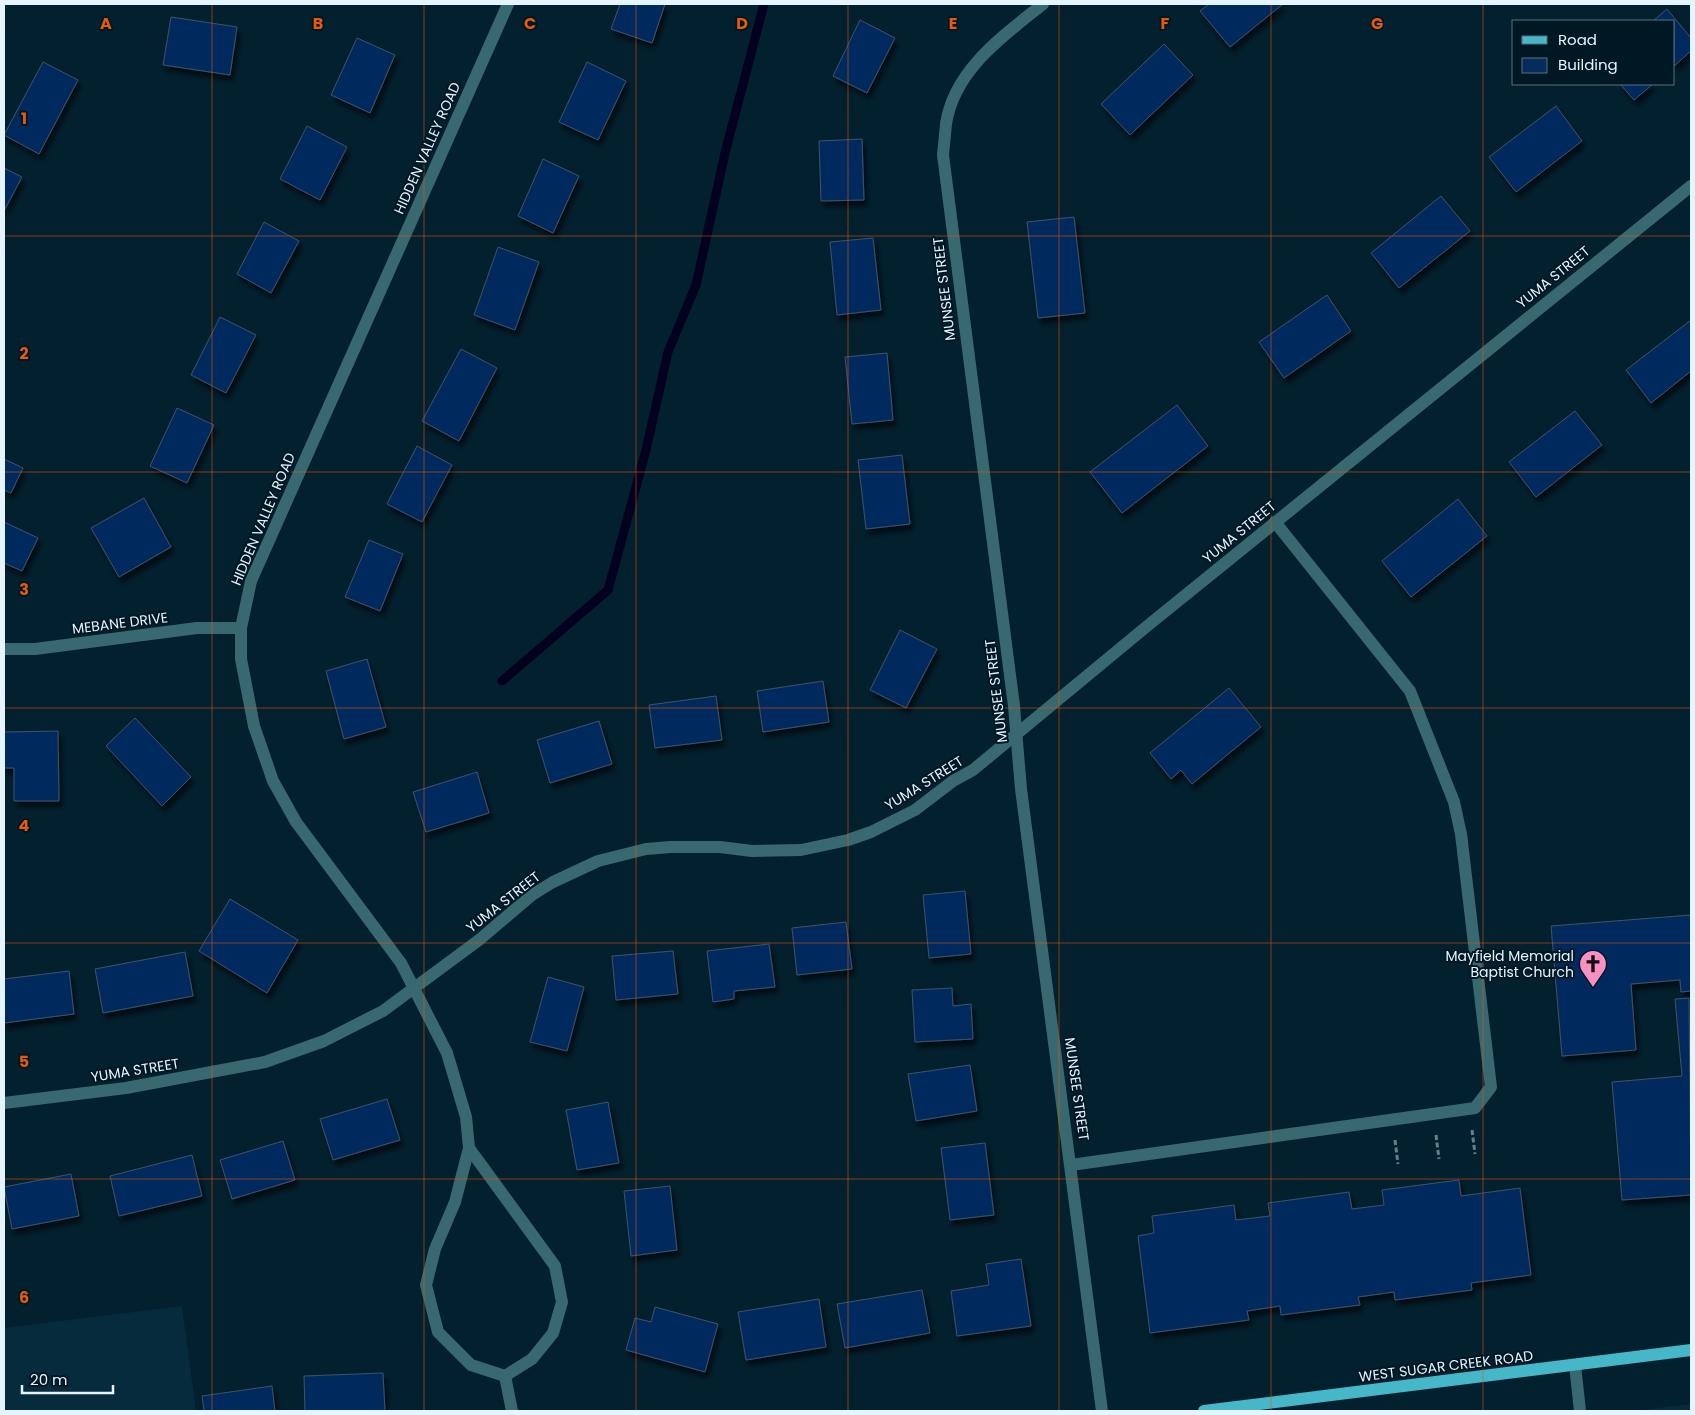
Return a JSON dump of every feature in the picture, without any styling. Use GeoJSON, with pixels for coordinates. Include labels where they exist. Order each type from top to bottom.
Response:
{"type":"FeatureCollection","features":[{"type":"Feature","properties":{"kind":"main road","name":"WEST SUGAR CREEK ROAD"},"geometry":{"type":"LineString","coordinates":[[1204,1411],[1691,1350]]}},
{"type":"Feature","properties":{"kind":"street","name":"HIDDEN VALLEY ROAD"},"geometry":{"type":"LineString","coordinates":[[505,1376],[471,1365],[438,1332],[426,1285],[436,1250],[455,1202],[469,1148],[466,1118],[447,1053],[401,963],[296,822],[273,781],[254,726],[241,659],[241,628],[251,581],[508,4]]}},
{"type":"Feature","properties":{"kind":"street","name":"MUNSEE STREET"},"geometry":{"type":"LineString","coordinates":[[1043,4],[1003,36],[975,63],[957,91],[946,123],[944,155],[1017,734],[1022,788],[1102,1411]]}},
{"type":"Feature","properties":{"kind":"street","name":"YUMA STREET"},"geometry":{"type":"LineString","coordinates":[[4,1103],[126,1088],[265,1062],[324,1042],[383,1011],[479,940],[532,895],[553,882],[598,862],[646,849],[671,847],[720,847],[752,851],[801,850],[848,840],[871,832],[914,810],[953,781],[973,770],[1275,522],[1691,186]]}},
{"type":"Feature","properties":{"kind":"street"},"geometry":{"type":"LineString","coordinates":[[1071,1165],[1474,1108],[1491,1087],[1461,834],[1454,802],[1434,749],[1410,691],[1275,522]]}},
{"type":"Feature","properties":{"kind":"street","name":"MEBANE DRIVE"},"geometry":{"type":"LineString","coordinates":[[4,649],[35,649],[197,628],[241,628]]}},
{"type":"Feature","properties":{"kind":"street"},"geometry":{"type":"LineString","coordinates":[[469,1148],[555,1266],[562,1302],[553,1333],[532,1358],[505,1376],[512,1411]]}},
{"type":"Feature","properties":{"kind":"street"},"geometry":{"type":"LineString","coordinates":[[1575,1365],[1580,1411]]}},
{"type":"Feature","properties":{"kind":"shaded area"},"geometry":{"type":"Polygon","coordinates":[[[182,1306],[196,1411],[4,1411],[4,1328],[182,1306]]]}},
{"type":"Feature","properties":{"kind":"shaded area"},"geometry":{"type":"Polygon","coordinates":[[[1691,1404],[1691,1411],[1632,1411],[1691,1404]]]}},
{"type":"Feature","properties":{"kind":"building"},"geometry":{"type":"Polygon","coordinates":[[[620,4],[665,4],[652,43],[611,29],[620,4]]]}},
{"type":"Feature","properties":{"kind":"building"},"geometry":{"type":"Polygon","coordinates":[[[1209,4],[1283,4],[1230,47],[1200,11],[1209,4]]]}},
{"type":"Feature","properties":{"kind":"building"},"geometry":{"type":"Polygon","coordinates":[[[1667,9],[1691,38],[1691,51],[1675,65],[1675,20],[1654,20],[1667,9]]]}},
{"type":"Feature","properties":{"kind":"building"},"geometry":{"type":"Polygon","coordinates":[[[171,17],[237,27],[230,75],[163,65],[171,17]]]}},
{"type":"Feature","properties":{"kind":"building"},"geometry":{"type":"Polygon","coordinates":[[[860,20],[895,38],[867,93],[833,76],[860,20]]]}},
{"type":"Feature","properties":{"kind":"building"},"geometry":{"type":"Polygon","coordinates":[[[357,38],[395,55],[370,113],[331,95],[357,38]]]}},
{"type":"Feature","properties":{"kind":"building"},"geometry":{"type":"Polygon","coordinates":[[[1164,44],[1193,75],[1130,135],[1101,104],[1164,44]]]}},
{"type":"Feature","properties":{"kind":"building"},"geometry":{"type":"Polygon","coordinates":[[[43,62],[78,80],[39,154],[4,135],[43,62]]]}},
{"type":"Feature","properties":{"kind":"building"},"geometry":{"type":"Polygon","coordinates":[[[587,62],[626,81],[598,140],[559,122],[587,62]]]}},
{"type":"Feature","properties":{"kind":"building"},"geometry":{"type":"Polygon","coordinates":[[[1621,85],[1652,85],[1634,100],[1621,85]]]}},
{"type":"Feature","properties":{"kind":"building"},"geometry":{"type":"Polygon","coordinates":[[[1556,106],[1582,141],[1516,192],[1489,157],[1556,106]]]}},
{"type":"Feature","properties":{"kind":"building"},"geometry":{"type":"Polygon","coordinates":[[[307,126],[347,147],[320,200],[280,179],[307,126]]]}},
{"type":"Feature","properties":{"kind":"building"},"geometry":{"type":"Polygon","coordinates":[[[862,139],[864,200],[821,201],[819,141],[862,139]]]}},
{"type":"Feature","properties":{"kind":"building"},"geometry":{"type":"Polygon","coordinates":[[[543,159],[579,176],[553,233],[518,216],[543,159]]]}},
{"type":"Feature","properties":{"kind":"building"},"geometry":{"type":"Polygon","coordinates":[[[4,168],[22,177],[4,211],[4,168]]]}},
{"type":"Feature","properties":{"kind":"building"},"geometry":{"type":"Polygon","coordinates":[[[1441,196],[1470,231],[1399,288],[1371,253],[1441,196]]]}},
{"type":"Feature","properties":{"kind":"building"},"geometry":{"type":"Polygon","coordinates":[[[1074,217],[1085,313],[1038,318],[1027,222],[1074,217]]]}},
{"type":"Feature","properties":{"kind":"building"},"geometry":{"type":"Polygon","coordinates":[[[264,222],[299,241],[271,293],[237,274],[264,222]]]}},
{"type":"Feature","properties":{"kind":"building"},"geometry":{"type":"Polygon","coordinates":[[[873,238],[881,310],[837,315],[830,242],[873,238]]]}},
{"type":"Feature","properties":{"kind":"building"},"geometry":{"type":"Polygon","coordinates":[[[498,247],[539,262],[515,330],[474,315],[498,247]]]}},
{"type":"Feature","properties":{"kind":"building"},"geometry":{"type":"Polygon","coordinates":[[[1327,295],[1351,331],[1284,378],[1259,342],[1327,295]]]}},
{"type":"Feature","properties":{"kind":"building"},"geometry":{"type":"Polygon","coordinates":[[[220,317],[256,335],[226,393],[191,375],[220,317]]]}},
{"type":"Feature","properties":{"kind":"building"},"geometry":{"type":"Polygon","coordinates":[[[1691,320],[1691,371],[1651,403],[1626,370],[1691,320]]]}},
{"type":"Feature","properties":{"kind":"building"},"geometry":{"type":"Polygon","coordinates":[[[461,349],[497,368],[459,441],[422,421],[461,349]]]}},
{"type":"Feature","properties":{"kind":"building"},"geometry":{"type":"Polygon","coordinates":[[[887,353],[893,420],[852,424],[845,357],[887,353]]]}},
{"type":"Feature","properties":{"kind":"building"},"geometry":{"type":"Polygon","coordinates":[[[1177,405],[1208,446],[1122,513],[1090,472],[1177,405]]]}},
{"type":"Feature","properties":{"kind":"building"},"geometry":{"type":"Polygon","coordinates":[[[177,408],[214,425],[187,483],[150,466],[177,408]]]}},
{"type":"Feature","properties":{"kind":"building"},"geometry":{"type":"Polygon","coordinates":[[[1575,411],[1602,445],[1536,497],[1509,462],[1575,411]]]}},
{"type":"Feature","properties":{"kind":"building"},"geometry":{"type":"Polygon","coordinates":[[[417,446],[452,465],[422,522],[387,504],[417,446]]]}},
{"type":"Feature","properties":{"kind":"building"},"geometry":{"type":"Polygon","coordinates":[[[902,455],[910,524],[866,529],[858,460],[902,455]]]}},
{"type":"Feature","properties":{"kind":"building"},"geometry":{"type":"Polygon","coordinates":[[[4,459],[23,468],[11,493],[4,490],[4,459]]]}},
{"type":"Feature","properties":{"kind":"building"},"geometry":{"type":"Polygon","coordinates":[[[144,498],[171,547],[119,577],[91,528],[144,498]]]}},
{"type":"Feature","properties":{"kind":"building"},"geometry":{"type":"Polygon","coordinates":[[[1458,499],[1487,536],[1411,597],[1382,561],[1458,499]]]}},
{"type":"Feature","properties":{"kind":"building"},"geometry":{"type":"Polygon","coordinates":[[[4,522],[38,538],[22,571],[4,563],[4,522]]]}},
{"type":"Feature","properties":{"kind":"building"},"geometry":{"type":"Polygon","coordinates":[[[369,540],[403,554],[380,611],[345,597],[369,540]]]}},
{"type":"Feature","properties":{"kind":"building"},"geometry":{"type":"Polygon","coordinates":[[[900,630],[937,649],[906,708],[870,690],[900,630]]]}},
{"type":"Feature","properties":{"kind":"building"},"geometry":{"type":"Polygon","coordinates":[[[367,659],[386,727],[344,739],[326,671],[367,659]]]}},
{"type":"Feature","properties":{"kind":"building"},"geometry":{"type":"Polygon","coordinates":[[[823,681],[829,722],[763,732],[757,691],[823,681]]]}},
{"type":"Feature","properties":{"kind":"building"},"geometry":{"type":"Polygon","coordinates":[[[1229,688],[1261,727],[1192,784],[1181,770],[1171,779],[1150,753],[1229,688]]]}},
{"type":"Feature","properties":{"kind":"building"},"geometry":{"type":"Polygon","coordinates":[[[716,696],[722,740],[655,748],[649,705],[716,696]]]}},
{"type":"Feature","properties":{"kind":"building"},"geometry":{"type":"Polygon","coordinates":[[[135,718],[191,777],[162,806],[106,746],[135,718]]]}},
{"type":"Feature","properties":{"kind":"building"},"geometry":{"type":"Polygon","coordinates":[[[599,721],[612,764],[550,783],[537,740],[599,721]]]}},
{"type":"Feature","properties":{"kind":"building"},"geometry":{"type":"Polygon","coordinates":[[[58,731],[59,801],[14,801],[14,768],[4,768],[4,732],[58,731]]]}},
{"type":"Feature","properties":{"kind":"building"},"geometry":{"type":"Polygon","coordinates":[[[477,772],[489,813],[426,832],[413,792],[477,772]]]}},
{"type":"Feature","properties":{"kind":"building"},"geometry":{"type":"Polygon","coordinates":[[[965,891],[971,954],[929,958],[923,895],[965,891]]]}},
{"type":"Feature","properties":{"kind":"building"},"geometry":{"type":"Polygon","coordinates":[[[230,899],[298,940],[267,993],[199,951],[230,899]]]}},
{"type":"Feature","properties":{"kind":"building","name":"Mayfield Memorial Baptist Church"},"geometry":{"type":"Polygon","coordinates":[[[1691,915],[1691,991],[1681,992],[1680,980],[1631,984],[1636,1050],[1562,1056],[1551,926],[1691,915]]]}},
{"type":"Feature","properties":{"kind":"building"},"geometry":{"type":"Polygon","coordinates":[[[846,922],[852,969],[797,975],[792,928],[846,922]]]}},
{"type":"Feature","properties":{"kind":"building"},"geometry":{"type":"Polygon","coordinates":[[[769,944],[775,987],[734,991],[734,999],[713,1002],[707,951],[769,944]]]}},
{"type":"Feature","properties":{"kind":"building"},"geometry":{"type":"Polygon","coordinates":[[[673,951],[678,994],[616,1000],[612,956],[673,951]]]}},
{"type":"Feature","properties":{"kind":"building"},"geometry":{"type":"Polygon","coordinates":[[[185,952],[193,996],[103,1013],[95,969],[185,952]]]}},
{"type":"Feature","properties":{"kind":"building"},"geometry":{"type":"Polygon","coordinates":[[[69,971],[74,1014],[4,1023],[4,979],[69,971]]]}},
{"type":"Feature","properties":{"kind":"building"},"geometry":{"type":"Polygon","coordinates":[[[548,977],[584,987],[567,1051],[530,1042],[548,977]]]}},
{"type":"Feature","properties":{"kind":"building"},"geometry":{"type":"Polygon","coordinates":[[[952,988],[953,1006],[971,1004],[973,1039],[915,1042],[912,990],[952,988]]]}},
{"type":"Feature","properties":{"kind":"building"},"geometry":{"type":"Polygon","coordinates":[[[1689,998],[1691,1195],[1622,1200],[1612,1082],[1682,1076],[1675,999],[1689,998]]]}},
{"type":"Feature","properties":{"kind":"building"},"geometry":{"type":"Polygon","coordinates":[[[970,1065],[977,1111],[916,1121],[908,1074],[970,1065]]]}},
{"type":"Feature","properties":{"kind":"building"},"geometry":{"type":"Polygon","coordinates":[[[387,1099],[400,1140],[333,1160],[320,1119],[387,1099]]]}},
{"type":"Feature","properties":{"kind":"building"},"geometry":{"type":"Polygon","coordinates":[[[608,1102],[619,1163],[577,1170],[566,1110],[608,1102]]]}},
{"type":"Feature","properties":{"kind":"building"},"geometry":{"type":"Polygon","coordinates":[[[283,1141],[295,1180],[232,1199],[220,1160],[283,1141]]]}},
{"type":"Feature","properties":{"kind":"building"},"geometry":{"type":"Polygon","coordinates":[[[985,1143],[994,1215],[950,1220],[941,1148],[985,1143]]]}},
{"type":"Feature","properties":{"kind":"building"},"geometry":{"type":"Polygon","coordinates":[[[192,1155],[202,1196],[119,1216],[110,1176],[192,1155]]]}},
{"type":"Feature","properties":{"kind":"building"},"geometry":{"type":"Polygon","coordinates":[[[71,1174],[79,1216],[12,1229],[4,1187],[71,1174]]]}},
{"type":"Feature","properties":{"kind":"building"},"geometry":{"type":"Polygon","coordinates":[[[1459,1180],[1461,1196],[1520,1188],[1531,1275],[1471,1283],[1472,1290],[1395,1300],[1394,1292],[1358,1297],[1360,1305],[1281,1315],[1280,1306],[1247,1311],[1249,1320],[1150,1333],[1138,1236],[1154,1233],[1152,1216],[1234,1205],[1236,1220],[1270,1216],[1268,1203],[1349,1192],[1352,1209],[1384,1205],[1382,1190],[1459,1180]]]}},
{"type":"Feature","properties":{"kind":"building"},"geometry":{"type":"Polygon","coordinates":[[[670,1186],[677,1250],[631,1256],[624,1191],[670,1186]]]}},
{"type":"Feature","properties":{"kind":"building"},"geometry":{"type":"Polygon","coordinates":[[[1021,1259],[1031,1326],[957,1336],[951,1291],[989,1285],[986,1264],[1021,1259]]]}},
{"type":"Feature","properties":{"kind":"building"},"geometry":{"type":"Polygon","coordinates":[[[922,1290],[930,1333],[845,1348],[837,1304],[922,1290]]]}},
{"type":"Feature","properties":{"kind":"building"},"geometry":{"type":"Polygon","coordinates":[[[819,1299],[826,1347],[746,1360],[738,1312],[819,1299]]]}},
{"type":"Feature","properties":{"kind":"building"},"geometry":{"type":"Polygon","coordinates":[[[655,1307],[718,1324],[705,1372],[626,1350],[635,1318],[651,1322],[655,1307]]]}},
{"type":"Feature","properties":{"kind":"building"},"geometry":{"type":"Polygon","coordinates":[[[383,1373],[385,1411],[305,1411],[304,1376],[383,1373]]]}},
{"type":"Feature","properties":{"kind":"building"},"geometry":{"type":"Polygon","coordinates":[[[272,1386],[275,1411],[204,1411],[202,1396],[272,1386]]]}},
{"type":"Feature","properties":{"kind":"waterway"},"geometry":{"type":"LineString","coordinates":[[502,681],[608,590],[646,450],[668,352],[696,285],[725,153],[764,4]]}},
{"type":"Feature","properties":{"kind":"place","name":"Mayfield Memorial Baptist Church"},"geometry":{"type":"Point","coordinates":[1593,988]}}]}
